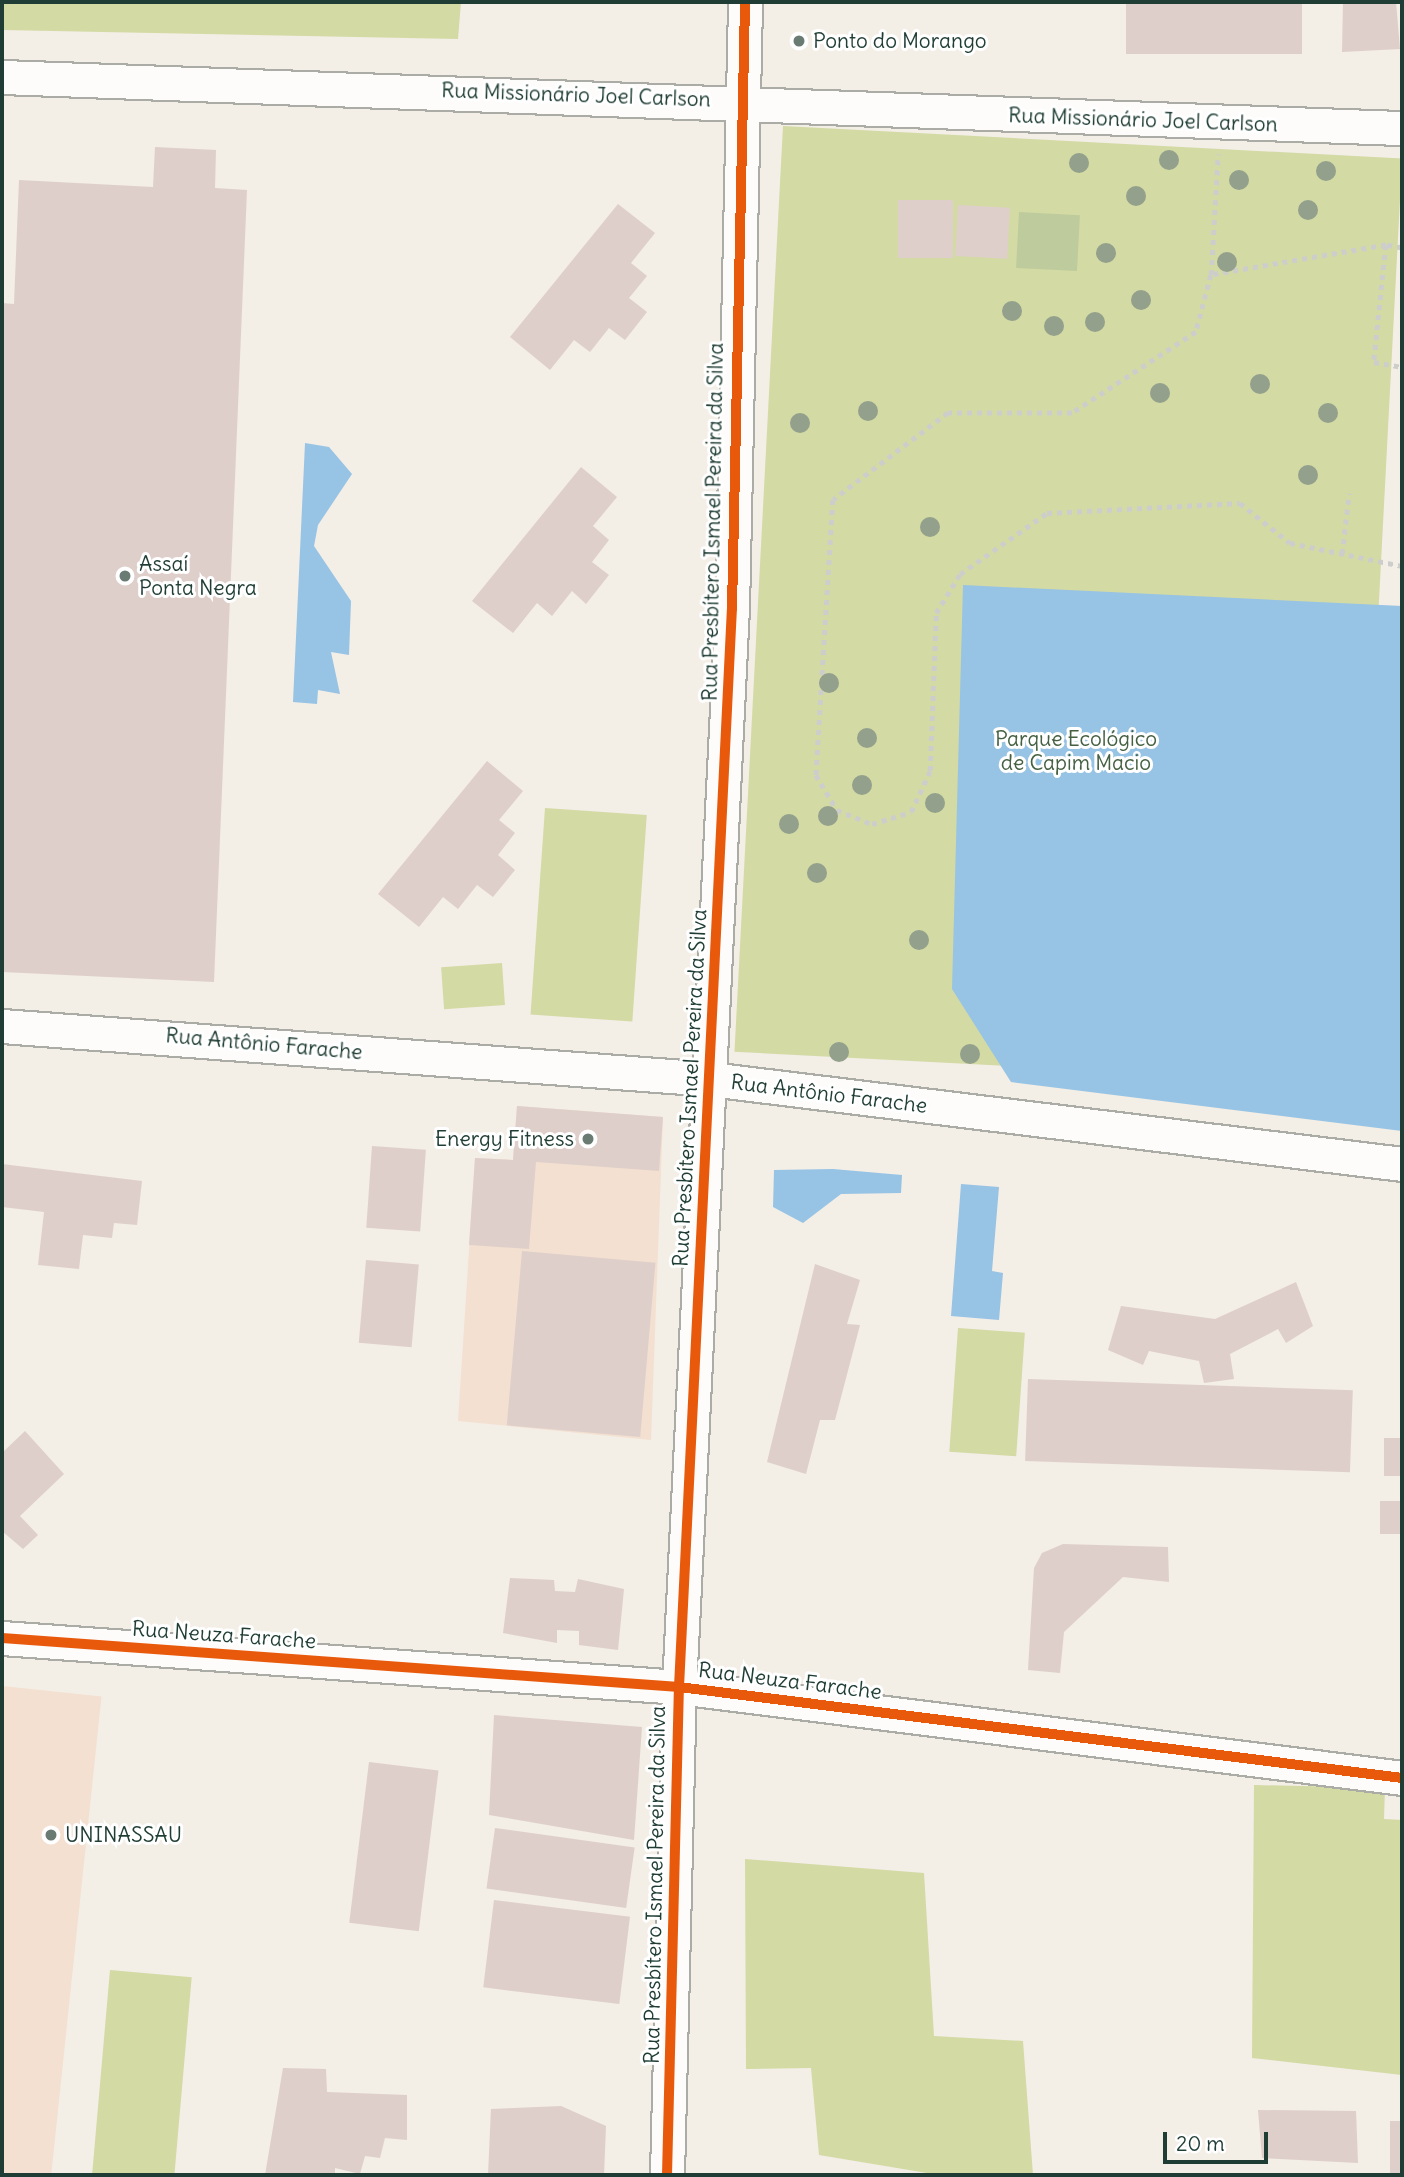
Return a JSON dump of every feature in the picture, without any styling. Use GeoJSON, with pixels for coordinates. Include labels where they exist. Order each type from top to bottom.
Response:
{"type":"FeatureCollection","features":[{"type":"Feature","properties":{"kind":"street","name":"Rua Presbítero Ismael Pereira da Silva"},"geometry":{"type":"LineString","coordinates":[[667,2175],[679,1687],[732,609],[745,2]]}},
{"type":"Feature","properties":{"kind":"street","name":"Rua Missionário Joel Carlson"},"geometry":{"type":"LineString","coordinates":[[2,77],[741,101],[1402,128]]}},
{"type":"Feature","properties":{"kind":"street","name":"Rua Antônio Farache"},"geometry":{"type":"LineString","coordinates":[[2,1026],[710,1079],[1402,1164]]}},
{"type":"Feature","properties":{"kind":"street","name":"Rua Neuza Farache"},"geometry":{"type":"LineString","coordinates":[[2,1638],[679,1687],[1402,1778]]}},
{"type":"Feature","properties":{"kind":"path"},"geometry":{"type":"LineString","coordinates":[[1218,148],[1211,275],[1196,332],[1072,413],[948,413],[833,500],[816,775],[837,810],[872,824],[911,812],[930,771],[936,613],[960,573],[1047,513],[1240,503],[1290,543],[1402,566]]}},
{"type":"Feature","properties":{"kind":"path"},"geometry":{"type":"LineString","coordinates":[[1211,275],[1386,245],[1402,248]]}},
{"type":"Feature","properties":{"kind":"path"},"geometry":{"type":"LineString","coordinates":[[1386,245],[1374,362],[1402,368]]}},
{"type":"Feature","properties":{"kind":"path"},"geometry":{"type":"LineString","coordinates":[[1342,554],[1349,493]]}},
{"type":"Feature","properties":{"kind":"shaded area"},"geometry":{"type":"Polygon","coordinates":[[[517,1106],[663,1117],[651,1440],[458,1421],[475,1158],[513,1160],[517,1106]]]}},
{"type":"Feature","properties":{"kind":"shaded area","name":"UNINASSAU"},"geometry":{"type":"Polygon","coordinates":[[[2,1686],[101,1696],[51,2175],[2,2175],[2,1686]]]}},
{"type":"Feature","properties":{"kind":"green space"},"geometry":{"type":"Polygon","coordinates":[[[2,2],[461,2],[458,39],[2,30],[2,2]]]}},
{"type":"Feature","properties":{"kind":"green space","name":"Parque Ecológico de Capim Macio"},"geometry":{"type":"Polygon","coordinates":[[[783,126],[1402,158],[1354,1084],[734,1052],[783,126]]]}},
{"type":"Feature","properties":{"kind":"green space"},"geometry":{"type":"Polygon","coordinates":[[[1019,212],[1080,215],[1077,271],[1016,268],[1019,212]]]}},
{"type":"Feature","properties":{"kind":"green space"},"geometry":{"type":"Polygon","coordinates":[[[545,808],[647,815],[632,1022],[531,1014],[545,808]]]}},
{"type":"Feature","properties":{"kind":"green space"},"geometry":{"type":"Polygon","coordinates":[[[502,963],[505,1005],[444,1009],[441,967],[502,963]]]}},
{"type":"Feature","properties":{"kind":"green space"},"geometry":{"type":"Polygon","coordinates":[[[958,1328],[1025,1333],[1016,1456],[949,1452],[958,1328]]]}},
{"type":"Feature","properties":{"kind":"green space"},"geometry":{"type":"Polygon","coordinates":[[[1254,1785],[1385,1788],[1384,1819],[1402,1820],[1402,2075],[1252,2058],[1254,1785]]]}},
{"type":"Feature","properties":{"kind":"green space"},"geometry":{"type":"Polygon","coordinates":[[[745,1859],[924,1873],[934,2036],[1023,2041],[1033,2175],[939,2175],[819,2155],[811,2068],[746,2069],[745,1859]]]}},
{"type":"Feature","properties":{"kind":"green space"},"geometry":{"type":"Polygon","coordinates":[[[110,1970],[192,1977],[174,2175],[92,2174],[110,1970]]]}},
{"type":"Feature","properties":{"kind":"water"},"geometry":{"type":"Polygon","coordinates":[[[305,443],[329,447],[352,474],[318,525],[314,546],[351,601],[349,655],[331,652],[340,694],[318,690],[317,704],[293,702],[305,443]]]}},
{"type":"Feature","properties":{"kind":"water"},"geometry":{"type":"Polygon","coordinates":[[[963,585],[1402,606],[1402,1131],[1011,1082],[952,989],[963,585]]]}},
{"type":"Feature","properties":{"kind":"water"},"geometry":{"type":"Polygon","coordinates":[[[833,1169],[902,1175],[901,1193],[841,1194],[803,1223],[773,1207],[774,1170],[833,1169]]]}},
{"type":"Feature","properties":{"kind":"water"},"geometry":{"type":"Polygon","coordinates":[[[961,1184],[999,1187],[992,1271],[1003,1273],[999,1320],[951,1316],[961,1184]]]}},
{"type":"Feature","properties":{"kind":"building"},"geometry":{"type":"Polygon","coordinates":[[[1126,2],[1302,2],[1302,54],[1126,54],[1126,2]]]}},
{"type":"Feature","properties":{"kind":"building"},"geometry":{"type":"Polygon","coordinates":[[[1343,2],[1396,2],[1400,49],[1342,52],[1343,2]]]}},
{"type":"Feature","properties":{"kind":"building","name":"Assaí Ponta Negra"},"geometry":{"type":"Polygon","coordinates":[[[155,147],[216,150],[215,188],[247,190],[214,982],[2,972],[2,303],[14,304],[19,180],[153,187],[155,147]]]}},
{"type":"Feature","properties":{"kind":"building"},"geometry":{"type":"Polygon","coordinates":[[[898,200],[953,200],[953,258],[898,258],[898,200]]]}},
{"type":"Feature","properties":{"kind":"building"},"geometry":{"type":"Polygon","coordinates":[[[618,204],[655,233],[631,263],[647,276],[629,298],[647,312],[625,340],[609,328],[590,352],[574,340],[550,370],[510,337],[618,204]]]}},
{"type":"Feature","properties":{"kind":"building"},"geometry":{"type":"Polygon","coordinates":[[[958,205],[1010,208],[1007,259],[955,256],[958,205]]]}},
{"type":"Feature","properties":{"kind":"building"},"geometry":{"type":"Polygon","coordinates":[[[581,467],[617,497],[593,526],[609,540],[592,562],[609,575],[586,604],[572,591],[552,616],[537,603],[513,633],[472,601],[581,467]]]}},
{"type":"Feature","properties":{"kind":"building"},"geometry":{"type":"Polygon","coordinates":[[[487,761],[523,791],[499,820],[515,833],[498,855],[515,870],[493,897],[477,885],[458,909],[443,897],[419,927],[378,894],[487,761]]]}},
{"type":"Feature","properties":{"kind":"building"},"geometry":{"type":"Polygon","coordinates":[[[517,1106],[663,1117],[659,1171],[536,1162],[529,1249],[469,1245],[475,1158],[513,1160],[517,1106]]]}},
{"type":"Feature","properties":{"kind":"building"},"geometry":{"type":"Polygon","coordinates":[[[372,1146],[426,1150],[420,1232],[366,1228],[372,1146]]]}},
{"type":"Feature","properties":{"kind":"building"},"geometry":{"type":"Polygon","coordinates":[[[2,1164],[142,1181],[137,1225],[114,1223],[112,1238],[83,1235],[79,1269],[38,1265],[44,1212],[2,1207],[2,1164]]]}},
{"type":"Feature","properties":{"kind":"building"},"geometry":{"type":"Polygon","coordinates":[[[522,1251],[655,1263],[640,1437],[507,1425],[522,1251]]]}},
{"type":"Feature","properties":{"kind":"building"},"geometry":{"type":"Polygon","coordinates":[[[366,1260],[419,1265],[412,1347],[359,1343],[366,1260]]]}},
{"type":"Feature","properties":{"kind":"building"},"geometry":{"type":"Polygon","coordinates":[[[815,1264],[860,1280],[847,1324],[860,1325],[835,1420],[820,1420],[806,1474],[767,1462],[815,1264]]]}},
{"type":"Feature","properties":{"kind":"building"},"geometry":{"type":"Polygon","coordinates":[[[1296,1282],[1313,1326],[1286,1343],[1278,1329],[1230,1354],[1234,1379],[1204,1383],[1199,1361],[1149,1351],[1143,1365],[1108,1350],[1121,1306],[1215,1319],[1296,1282]]]}},
{"type":"Feature","properties":{"kind":"building"},"geometry":{"type":"Polygon","coordinates":[[[1028,1379],[1353,1390],[1350,1472],[1025,1461],[1028,1379]]]}},
{"type":"Feature","properties":{"kind":"building"},"geometry":{"type":"Polygon","coordinates":[[[25,1431],[64,1474],[20,1516],[38,1535],[23,1549],[2,1531],[2,1453],[25,1431]]]}},
{"type":"Feature","properties":{"kind":"building"},"geometry":{"type":"Polygon","coordinates":[[[1384,1438],[1402,1438],[1402,1476],[1384,1476],[1384,1438]]]}},
{"type":"Feature","properties":{"kind":"building"},"geometry":{"type":"Polygon","coordinates":[[[1380,1501],[1402,1501],[1402,1534],[1380,1534],[1380,1501]]]}},
{"type":"Feature","properties":{"kind":"building"},"geometry":{"type":"Polygon","coordinates":[[[1063,1544],[1168,1547],[1169,1582],[1123,1577],[1064,1632],[1060,1673],[1028,1670],[1034,1568],[1042,1553],[1063,1544]]]}},
{"type":"Feature","properties":{"kind":"building"},"geometry":{"type":"Polygon","coordinates":[[[510,1578],[554,1580],[555,1591],[575,1592],[578,1579],[624,1589],[618,1650],[579,1645],[579,1631],[557,1630],[557,1643],[503,1633],[510,1578]]]}},
{"type":"Feature","properties":{"kind":"building"},"geometry":{"type":"Polygon","coordinates":[[[494,1715],[642,1727],[634,1840],[489,1815],[494,1715]]]}},
{"type":"Feature","properties":{"kind":"building"},"geometry":{"type":"Polygon","coordinates":[[[369,1762],[438,1771],[419,1931],[349,1923],[369,1762]]]}},
{"type":"Feature","properties":{"kind":"building"},"geometry":{"type":"Polygon","coordinates":[[[495,1828],[635,1848],[626,1908],[487,1888],[495,1828]]]}},
{"type":"Feature","properties":{"kind":"building"},"geometry":{"type":"Polygon","coordinates":[[[494,1900],[630,1917],[619,2004],[483,1987],[494,1900]]]}},
{"type":"Feature","properties":{"kind":"building"},"geometry":{"type":"Polygon","coordinates":[[[283,2068],[326,2069],[327,2092],[407,2095],[407,2140],[385,2138],[380,2158],[365,2156],[360,2174],[335,2168],[335,2175],[265,2175],[283,2068]]]}},
{"type":"Feature","properties":{"kind":"building"},"geometry":{"type":"Polygon","coordinates":[[[561,2106],[606,2126],[604,2175],[488,2175],[491,2109],[561,2106]]]}},
{"type":"Feature","properties":{"kind":"building"},"geometry":{"type":"Polygon","coordinates":[[[1258,2110],[1356,2111],[1358,2163],[1262,2158],[1258,2110]]]}},
{"type":"Feature","properties":{"kind":"building"},"geometry":{"type":"Polygon","coordinates":[[[1390,2121],[1402,2121],[1402,2175],[1390,2175],[1390,2121]]]}},
{"type":"Feature","properties":{"kind":"cycle path"},"geometry":{"type":"LineString","coordinates":[[667,2175],[679,1687],[732,609],[745,2]]}},
{"type":"Feature","properties":{"kind":"cycle path"},"geometry":{"type":"LineString","coordinates":[[2,1638],[679,1687],[1402,1778]]}},
{"type":"Feature","properties":{"kind":"place","name":"Ponto do Morango"},"geometry":{"type":"Point","coordinates":[799,41]}},
{"type":"Feature","properties":{"kind":"place","name":"Assaí Ponta Negra"},"geometry":{"type":"Point","coordinates":[125,576]}},
{"type":"Feature","properties":{"kind":"place","name":"Energy Fitness"},"geometry":{"type":"Point","coordinates":[588,1139]}},
{"type":"Feature","properties":{"kind":"place","name":"UNINASSAU"},"geometry":{"type":"Point","coordinates":[51,1835]}}]}
